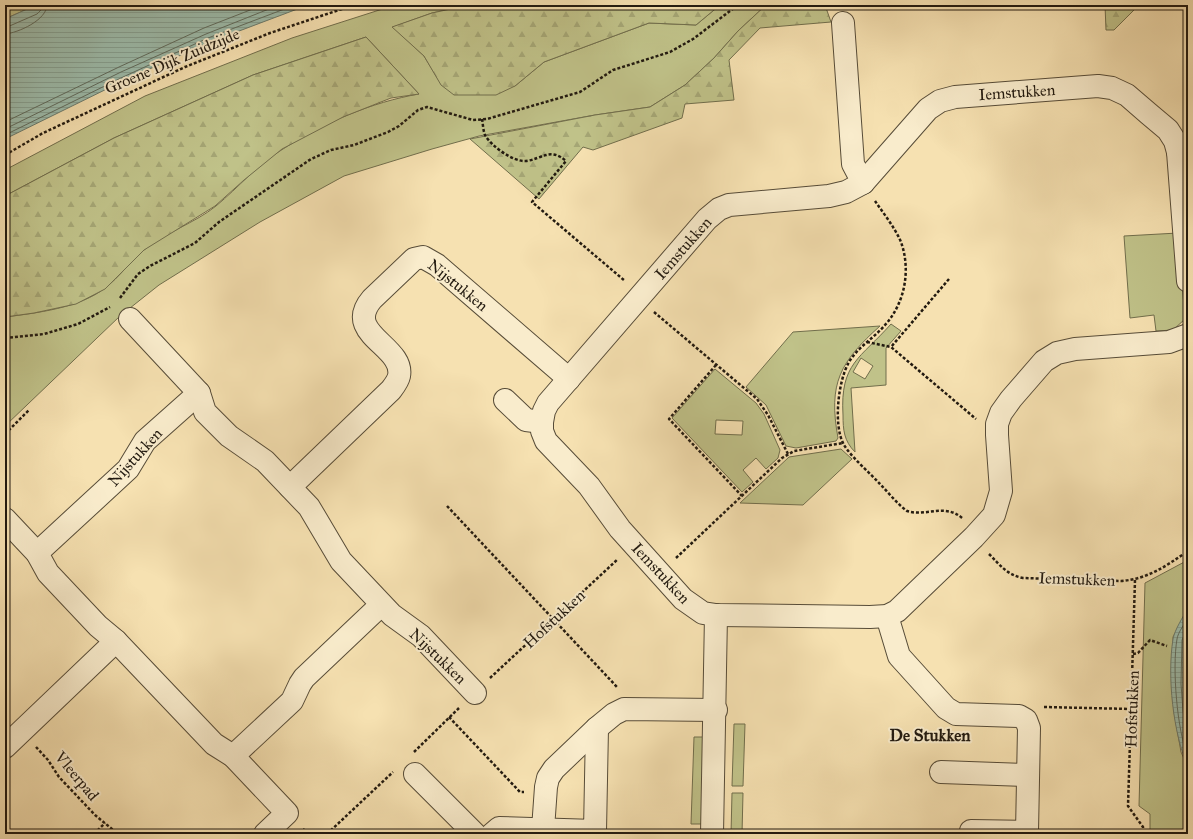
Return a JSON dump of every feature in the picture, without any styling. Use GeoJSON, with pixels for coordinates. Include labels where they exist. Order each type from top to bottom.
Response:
{"type":"FeatureCollection","features":[{"type":"Feature","properties":{"kind":"street"},"geometry":{"type":"LineString","coordinates":[[843,23],[853,164],[863,183]]}},
{"type":"Feature","properties":{"kind":"street","name":"Iemstukken"},"geometry":{"type":"LineString","coordinates":[[887,616],[716,615],[703,613],[692,607],[633,545],[589,486],[546,441],[542,430],[542,422],[548,403],[707,219],[719,208],[729,204],[829,196],[846,192],[863,183],[928,109],[940,101],[955,97],[1098,86],[1112,88],[1126,95],[1168,130],[1183,152],[1188,281]]}},
{"type":"Feature","properties":{"kind":"street","name":"Nijstukken"},"geometry":{"type":"LineString","coordinates":[[290,486],[391,390],[399,377],[399,367],[392,356],[371,333],[365,324],[363,315],[366,306],[372,299],[414,259],[422,257],[437,265],[569,379]]}},
{"type":"Feature","properties":{"kind":"street","name":"Nijstukken"},"geometry":{"type":"LineString","coordinates":[[130,319],[199,393],[205,412],[237,443],[265,461],[290,486],[313,513],[341,561],[381,605],[421,636],[475,693]]}},
{"type":"Feature","properties":{"kind":"street"},"geometry":{"type":"LineString","coordinates":[[971,831],[1027,832],[1029,728],[1026,720],[1019,716],[956,714],[946,708],[899,656],[887,616],[897,611],[906,603],[976,535],[994,515],[1001,491],[997,435],[1001,413],[1011,399],[1044,361],[1057,353],[1074,349],[1169,342],[1188,335]]}},
{"type":"Feature","properties":{"kind":"street","name":"Nijstukken"},"geometry":{"type":"LineString","coordinates":[[37,553],[128,469],[145,441],[199,393]]}},
{"type":"Feature","properties":{"kind":"street"},"geometry":{"type":"LineString","coordinates":[[505,400],[526,420],[542,422]]}},
{"type":"Feature","properties":{"kind":"street"},"geometry":{"type":"LineString","coordinates":[[5,519],[37,553],[48,573],[98,626],[116,641],[214,744],[233,756],[287,813],[265,834]]}},
{"type":"Feature","properties":{"kind":"street"},"geometry":{"type":"LineString","coordinates":[[233,756],[292,701],[304,678],[381,605]]}},
{"type":"Feature","properties":{"kind":"street"},"geometry":{"type":"LineString","coordinates":[[712,834],[716,710],[716,615]]}},
{"type":"Feature","properties":{"kind":"street"},"geometry":{"type":"LineString","coordinates":[[5,746],[116,641]]}},
{"type":"Feature","properties":{"kind":"street"},"geometry":{"type":"LineString","coordinates":[[543,829],[548,778],[554,769],[614,714],[629,708],[716,710]]}},
{"type":"Feature","properties":{"kind":"street"},"geometry":{"type":"LineString","coordinates":[[492,834],[499,828],[595,830],[597,728]]}},
{"type":"Feature","properties":{"kind":"street"},"geometry":{"type":"LineString","coordinates":[[942,772],[1028,775]]}},
{"type":"Feature","properties":{"kind":"street"},"geometry":{"type":"LineString","coordinates":[[415,774],[475,834]]}},
{"type":"Feature","properties":{"kind":"path","name":"Groene Dijk Zuidzijde"},"geometry":{"type":"LineString","coordinates":[[5,155],[44,133],[185,67],[270,32],[354,5]]}},
{"type":"Feature","properties":{"kind":"path"},"geometry":{"type":"LineString","coordinates":[[5,338],[44,334],[78,324],[107,309],[115,304],[138,274],[150,266],[195,244],[219,222],[311,159],[331,150],[354,145],[388,132],[399,126],[418,110],[428,107],[473,120],[482,119],[580,92],[613,70],[670,52],[693,40],[738,5]]}},
{"type":"Feature","properties":{"kind":"path"},"geometry":{"type":"LineString","coordinates":[[482,119],[484,133],[490,140],[517,160],[527,161],[545,154],[560,156],[566,161],[532,202],[625,282],[639,299],[757,399],[768,414],[788,454]]}},
{"type":"Feature","properties":{"kind":"path"},"geometry":{"type":"LineString","coordinates":[[660,573],[788,454],[843,443],[840,436],[838,396],[842,375],[850,361],[885,325],[898,306],[906,270],[901,242],[863,183]]}},
{"type":"Feature","properties":{"kind":"path"},"geometry":{"type":"LineString","coordinates":[[891,347],[949,279]]}},
{"type":"Feature","properties":{"kind":"path"},"geometry":{"type":"LineString","coordinates":[[867,342],[891,347],[984,426],[997,435]]}},
{"type":"Feature","properties":{"kind":"path"},"geometry":{"type":"LineString","coordinates":[[716,365],[669,419],[742,496]]}},
{"type":"Feature","properties":{"kind":"path"},"geometry":{"type":"LineString","coordinates":[[5,434],[30,410]]}},
{"type":"Feature","properties":{"kind":"path","name":"Iemstukken"},"geometry":{"type":"LineString","coordinates":[[843,443],[907,511],[917,513],[950,511],[957,514],[1005,571],[1013,576],[1135,580],[1154,573],[1188,551]]}},
{"type":"Feature","properties":{"kind":"path"},"geometry":{"type":"LineString","coordinates":[[447,506],[626,697],[629,708]]}},
{"type":"Feature","properties":{"kind":"path","name":"Hofstukken"},"geometry":{"type":"LineString","coordinates":[[475,693],[633,545]]}},
{"type":"Feature","properties":{"kind":"path","name":"Hofstukken"},"geometry":{"type":"LineString","coordinates":[[1135,580],[1128,806],[1143,827],[1143,834]]}},
{"type":"Feature","properties":{"kind":"path"},"geometry":{"type":"LineString","coordinates":[[1133,654],[1138,653],[1150,640],[1167,646]]}},
{"type":"Feature","properties":{"kind":"path"},"geometry":{"type":"LineString","coordinates":[[1026,720],[1044,707],[1132,709]]}},
{"type":"Feature","properties":{"kind":"path"},"geometry":{"type":"LineString","coordinates":[[449,717],[520,792],[546,794]]}},
{"type":"Feature","properties":{"kind":"path","name":"Vleerpad"},"geometry":{"type":"LineString","coordinates":[[20,731],[48,760],[58,777],[118,834]]}},
{"type":"Feature","properties":{"kind":"path"},"geometry":{"type":"LineString","coordinates":[[94,834],[105,823]]}},
{"type":"Feature","properties":{"kind":"green space"},"geometry":{"type":"Polygon","coordinates":[[[5,5],[36,5],[5,19],[5,5]]]}},
{"type":"Feature","properties":{"kind":"green space"},"geometry":{"type":"Polygon","coordinates":[[[395,5],[469,5],[432,13],[393,27],[424,56],[441,84],[515,86],[544,62],[649,23],[696,25],[720,5],[766,5],[685,85],[650,107],[595,115],[479,136],[432,149],[344,176],[260,222],[159,285],[120,316],[5,426],[5,317],[30,314],[71,305],[95,295],[110,284],[144,250],[208,212],[265,162],[283,149],[331,122],[348,115],[384,102],[419,94],[366,37],[253,75],[114,138],[5,196],[5,170],[145,96],[292,38],[395,5]]]}},
{"type":"Feature","properties":{"kind":"green space"},"geometry":{"type":"Polygon","coordinates":[[[469,5],[720,5],[696,25],[649,23],[544,62],[515,86],[496,95],[454,95],[441,85],[424,56],[392,27],[432,13],[469,5]]]}},
{"type":"Feature","properties":{"kind":"green space"},"geometry":{"type":"Polygon","coordinates":[[[766,5],[825,5],[831,22],[760,28],[729,60],[734,100],[685,104],[682,118],[593,150],[583,147],[539,199],[470,139],[595,115],[650,107],[685,85],[766,5]]]}},
{"type":"Feature","properties":{"kind":"green space"},"geometry":{"type":"Polygon","coordinates":[[[1105,5],[1139,5],[1114,30],[1106,30],[1105,5]]]}},
{"type":"Feature","properties":{"kind":"green space"},"geometry":{"type":"Polygon","coordinates":[[[366,37],[419,94],[391,98],[343,117],[282,149],[215,206],[144,250],[105,289],[76,304],[34,313],[5,317],[5,196],[114,138],[253,75],[366,37]]]}},
{"type":"Feature","properties":{"kind":"green space"},"geometry":{"type":"Polygon","coordinates":[[[1178,233],[1185,319],[1173,330],[1156,331],[1154,315],[1130,318],[1124,236],[1178,233]]]}},
{"type":"Feature","properties":{"kind":"green space"},"geometry":{"type":"Polygon","coordinates":[[[891,324],[901,331],[886,348],[886,385],[851,388],[855,452],[848,444],[844,430],[843,398],[845,384],[854,363],[891,324]],[[861,358],[853,372],[865,379],[873,366],[861,358]]]}},
{"type":"Feature","properties":{"kind":"green space"},"geometry":{"type":"Polygon","coordinates":[[[880,326],[855,351],[846,363],[840,375],[836,388],[835,402],[835,419],[838,438],[836,441],[796,448],[786,446],[766,405],[746,387],[793,332],[880,326]]]}},
{"type":"Feature","properties":{"kind":"green space"},"geometry":{"type":"Polygon","coordinates":[[[715,369],[756,403],[764,414],[780,450],[778,458],[766,469],[756,458],[743,470],[753,482],[742,492],[672,418],[715,369]],[[716,420],[715,434],[742,435],[743,421],[716,420]]]}},
{"type":"Feature","properties":{"kind":"green space"},"geometry":{"type":"Polygon","coordinates":[[[841,449],[852,459],[803,505],[740,503],[789,457],[841,449]]]}},
{"type":"Feature","properties":{"kind":"green space"},"geometry":{"type":"Polygon","coordinates":[[[1188,560],[1188,608],[1173,637],[1172,684],[1174,712],[1181,752],[1188,768],[1188,834],[1150,834],[1150,814],[1139,806],[1145,583],[1188,560]]]}},
{"type":"Feature","properties":{"kind":"green space"},"geometry":{"type":"Polygon","coordinates":[[[734,724],[745,724],[743,786],[732,786],[734,724]]]}},
{"type":"Feature","properties":{"kind":"green space"},"geometry":{"type":"Polygon","coordinates":[[[694,737],[705,737],[702,824],[691,824],[694,737]]]}},
{"type":"Feature","properties":{"kind":"green space"},"geometry":{"type":"Polygon","coordinates":[[[732,793],[743,793],[742,834],[731,834],[732,793]]]}},
{"type":"Feature","properties":{"kind":"water"},"geometry":{"type":"Polygon","coordinates":[[[36,5],[308,5],[210,42],[125,80],[5,139],[5,19],[36,5]]]}},
{"type":"Feature","properties":{"kind":"water"},"geometry":{"type":"Polygon","coordinates":[[[1188,608],[1188,768],[1178,738],[1175,721],[1171,687],[1171,654],[1174,635],[1188,608]]]}},
{"type":"Feature","properties":{"kind":"district","name":"De Stukken"},"geometry":{"type":"Point","coordinates":[930,735]}}]}
